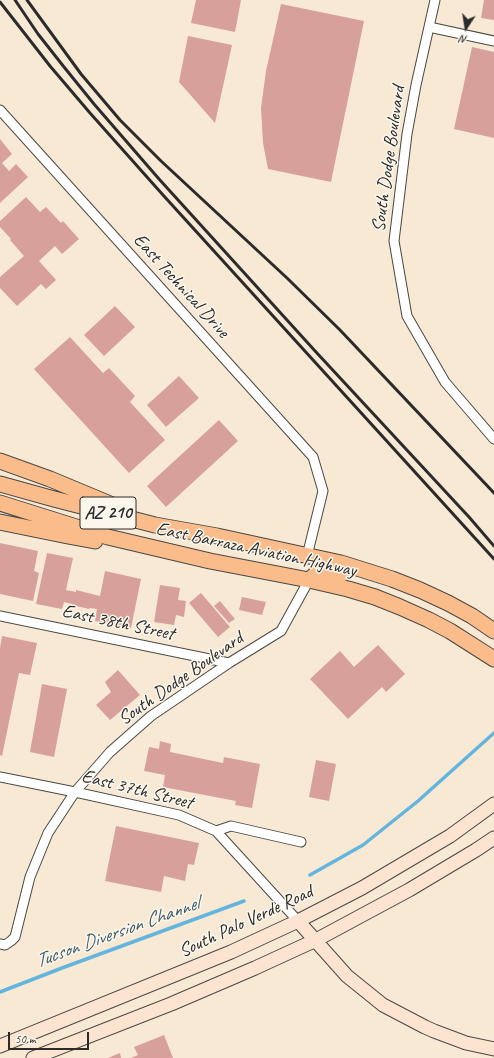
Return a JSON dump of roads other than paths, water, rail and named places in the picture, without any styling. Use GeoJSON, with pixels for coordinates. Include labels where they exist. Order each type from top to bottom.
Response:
{"type":"FeatureCollection","features":[{"type":"Feature","properties":{"kind":"main road"},"geometry":{"type":"LineString","coordinates":[[0,461],[50,479],[127,511],[166,524],[217,536]]}},
{"type":"Feature","properties":{"kind":"main road","name":"East Barraza Aviation Highway"},"geometry":{"type":"LineString","coordinates":[[0,484],[155,525],[217,536],[341,562],[392,579],[448,603],[472,616],[494,632]]}},
{"type":"Feature","properties":{"kind":"main road","name":"East Barraza Aviation Highway"},"geometry":{"type":"LineString","coordinates":[[0,503],[108,537],[210,561],[309,580],[375,597],[429,620],[450,631],[494,659]]}},
{"type":"Feature","properties":{"kind":"main road"},"geometry":{"type":"LineString","coordinates":[[0,522],[68,536],[210,561]]}},
{"type":"Feature","properties":{"kind":"main road"},"geometry":{"type":"LineString","coordinates":[[309,580],[318,572],[326,570],[338,571],[373,580],[396,587],[448,608],[494,632]]}},
{"type":"Feature","properties":{"kind":"main road","name":"South Palo Verde Road"},"geometry":{"type":"LineString","coordinates":[[0,1046],[231,952],[298,921],[362,888],[443,840],[494,804]]}},
{"type":"Feature","properties":{"kind":"main road"},"geometry":{"type":"LineString","coordinates":[[33,1058],[171,1004],[316,940],[409,890],[494,838]]}},
{"type":"Feature","properties":{"kind":"main road"},"geometry":{"type":"LineString","coordinates":[[298,921],[347,976],[383,1005],[434,1031],[466,1043],[494,1049]]}},
{"type":"Feature","properties":{"kind":"street","name":"South Dodge Boulevard"},"geometry":{"type":"LineString","coordinates":[[435,0],[416,85],[407,134],[394,241],[407,316],[445,382],[494,439]]}},
{"type":"Feature","properties":{"kind":"street"},"geometry":{"type":"LineString","coordinates":[[429,27],[494,41]]}},
{"type":"Feature","properties":{"kind":"street","name":"East Technical Drive"},"geometry":{"type":"LineString","coordinates":[[0,110],[313,457],[323,491],[307,556]]}},
{"type":"Feature","properties":{"kind":"street","name":"South Dodge Boulevard"},"geometry":{"type":"LineString","coordinates":[[0,944],[5,944],[15,938],[30,877],[48,833],[75,792],[110,752],[151,716],[229,663],[281,631],[309,580]]}},
{"type":"Feature","properties":{"kind":"street","name":"East 38th Street"},"geometry":{"type":"LineString","coordinates":[[0,616],[229,663]]}},
{"type":"Feature","properties":{"kind":"street","name":"East 37th Street"},"geometry":{"type":"LineString","coordinates":[[0,777],[179,815],[216,831],[298,921]]}},
{"type":"Feature","properties":{"kind":"street"},"geometry":{"type":"LineString","coordinates":[[216,831],[231,826],[301,842]]}},
{"type":"Feature","properties":{"kind":"waterway","name":"Tucson Diversion Channel"},"geometry":{"type":"LineString","coordinates":[[310,875],[363,845],[418,801],[494,733]]}},
{"type":"Feature","properties":{"kind":"waterway","name":"Tucson Diversion Channel"},"geometry":{"type":"LineString","coordinates":[[0,992],[244,901]]}},
{"type":"Feature","properties":{"kind":"railway"},"geometry":{"type":"LineString","coordinates":[[15,0],[38,34],[64,67],[159,179],[494,546]]}},
{"type":"Feature","properties":{"kind":"railway"},"geometry":{"type":"LineString","coordinates":[[27,0],[81,74],[120,120],[161,161],[287,278],[340,330],[494,493]]}},
{"type":"Feature","properties":{"kind":"railway"},"geometry":{"type":"LineString","coordinates":[[0,2],[50,66],[90,113],[494,559]]}}]}
